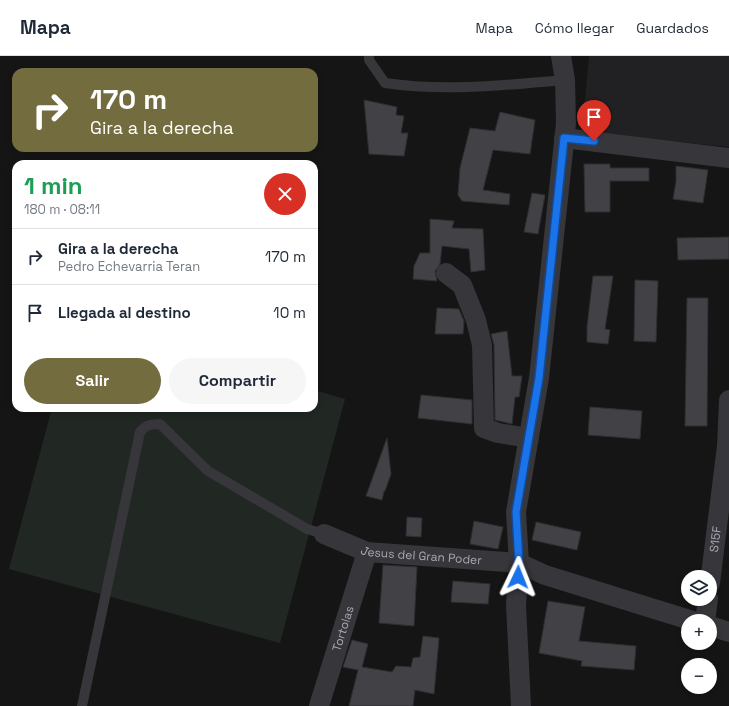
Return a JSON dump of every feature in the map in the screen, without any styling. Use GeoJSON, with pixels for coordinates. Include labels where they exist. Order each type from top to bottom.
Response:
{"type":"FeatureCollection","features":[{"type":"Feature","properties":{"kind":"street"},"geometry":{"type":"LineString","coordinates":[[521,706],[516,606],[519,563],[516,512],[539,378],[566,123],[565,80],[561,56]]}},
{"type":"Feature","properties":{"kind":"street"},"geometry":{"type":"LineString","coordinates":[[564,138],[729,158]]}},
{"type":"Feature","properties":{"kind":"street"},"geometry":{"type":"LineString","coordinates":[[446,273],[462,286],[476,320],[482,345],[484,428],[498,433],[529,438]]}},
{"type":"Feature","properties":{"kind":"street","name":"S15F"},"geometry":{"type":"LineString","coordinates":[[712,570],[727,446],[729,400]]}},
{"type":"Feature","properties":{"kind":"street","name":"Jesus del Gran Poder"},"geometry":{"type":"LineString","coordinates":[[324,534],[367,552],[519,563],[545,575],[681,617]]}},
{"type":"Feature","properties":{"kind":"street","name":"Tortolas"},"geometry":{"type":"LineString","coordinates":[[319,706],[367,552]]}},
{"type":"Feature","properties":{"kind":"street"},"geometry":{"type":"LineString","coordinates":[[717,628],[729,632]]}},
{"type":"Feature","properties":{"kind":"lane"},"geometry":{"type":"LineString","coordinates":[[369,56],[369,60],[385,83],[410,87],[465,88],[565,80]]}},
{"type":"Feature","properties":{"kind":"lane","name":"Jesus del Gran Poder"},"geometry":{"type":"LineString","coordinates":[[82,706],[140,432],[144,427],[150,424],[160,424],[208,471],[307,529],[324,534]]}},
{"type":"Feature","properties":{"kind":"shaded area"},"geometry":{"type":"Polygon","coordinates":[[[589,56],[729,56],[729,147],[582,132],[589,56]]]}},
{"type":"Feature","properties":{"kind":"shaded area"},"geometry":{"type":"Polygon","coordinates":[[[318,391],[345,399],[280,643],[9,569],[51,412],[318,412],[318,391]]]}},
{"type":"Feature","properties":{"kind":"building"},"geometry":{"type":"Polygon","coordinates":[[[364,100],[397,107],[396,115],[404,116],[401,133],[408,133],[404,156],[369,154],[364,100]]]}},
{"type":"Feature","properties":{"kind":"building"},"geometry":{"type":"Polygon","coordinates":[[[500,112],[535,120],[530,154],[493,150],[483,190],[510,194],[509,205],[462,201],[458,195],[460,168],[470,128],[495,131],[500,112]]]}},
{"type":"Feature","properties":{"kind":"building"},"geometry":{"type":"Polygon","coordinates":[[[584,164],[610,164],[610,168],[649,168],[649,181],[610,181],[610,212],[585,212],[584,164]]]}},
{"type":"Feature","properties":{"kind":"building"},"geometry":{"type":"Polygon","coordinates":[[[676,166],[708,170],[703,203],[673,199],[676,182],[676,166]]]}},
{"type":"Feature","properties":{"kind":"building"},"geometry":{"type":"Polygon","coordinates":[[[532,193],[545,195],[538,234],[524,232],[532,193]]]}},
{"type":"Feature","properties":{"kind":"building"},"geometry":{"type":"Polygon","coordinates":[[[430,219],[454,221],[452,228],[483,229],[485,270],[471,272],[469,249],[442,246],[440,264],[435,271],[437,281],[413,279],[414,266],[420,253],[430,253],[430,219]]]}},
{"type":"Feature","properties":{"kind":"building"},"geometry":{"type":"Polygon","coordinates":[[[729,237],[729,259],[678,260],[677,238],[729,237]]]}},
{"type":"Feature","properties":{"kind":"building"},"geometry":{"type":"Polygon","coordinates":[[[593,276],[613,276],[605,329],[610,330],[608,344],[587,342],[587,327],[593,276]]]}},
{"type":"Feature","properties":{"kind":"building"},"geometry":{"type":"Polygon","coordinates":[[[635,280],[658,281],[656,342],[634,341],[635,280]]]}},
{"type":"Feature","properties":{"kind":"building"},"geometry":{"type":"Polygon","coordinates":[[[687,298],[708,298],[707,426],[685,426],[687,298]]]}},
{"type":"Feature","properties":{"kind":"building"},"geometry":{"type":"Polygon","coordinates":[[[437,308],[459,309],[464,321],[463,334],[435,334],[437,308]]]}},
{"type":"Feature","properties":{"kind":"building"},"geometry":{"type":"Polygon","coordinates":[[[507,331],[512,376],[522,376],[519,397],[515,397],[512,424],[495,420],[494,345],[491,334],[507,331]]]}},
{"type":"Feature","properties":{"kind":"building"},"geometry":{"type":"Polygon","coordinates":[[[421,395],[472,400],[472,424],[418,418],[421,395]]]}},
{"type":"Feature","properties":{"kind":"building"},"geometry":{"type":"Polygon","coordinates":[[[590,407],[642,411],[640,439],[588,435],[590,407]]]}},
{"type":"Feature","properties":{"kind":"building"},"geometry":{"type":"Polygon","coordinates":[[[387,438],[391,474],[382,500],[366,496],[387,438]]]}},
{"type":"Feature","properties":{"kind":"building"},"geometry":{"type":"Polygon","coordinates":[[[407,517],[422,518],[421,537],[406,536],[407,517]]]}},
{"type":"Feature","properties":{"kind":"building"},"geometry":{"type":"Polygon","coordinates":[[[474,521],[503,527],[498,549],[470,544],[474,521]]]}},
{"type":"Feature","properties":{"kind":"building"},"geometry":{"type":"Polygon","coordinates":[[[536,522],[581,532],[577,550],[532,540],[536,522]]]}},
{"type":"Feature","properties":{"kind":"building"},"geometry":{"type":"Polygon","coordinates":[[[383,565],[417,567],[414,626],[379,623],[383,565]]]}},
{"type":"Feature","properties":{"kind":"building"},"geometry":{"type":"Polygon","coordinates":[[[453,581],[490,584],[488,604],[451,602],[453,581]]]}},
{"type":"Feature","properties":{"kind":"building"},"geometry":{"type":"Polygon","coordinates":[[[548,601],[585,607],[579,641],[636,646],[634,670],[581,666],[582,661],[539,653],[548,601]]]}},
{"type":"Feature","properties":{"kind":"building"},"geometry":{"type":"Polygon","coordinates":[[[423,636],[439,638],[434,694],[415,690],[413,706],[349,706],[358,670],[343,667],[352,640],[368,644],[362,667],[392,672],[396,666],[411,667],[413,658],[420,657],[423,636]]]}},
{"type":"Feature","properties":{"kind":"route"},"geometry":{"type":"LineString","coordinates":[[518,577],[519,563],[516,512],[539,378],[564,138],[594,141]]}}]}
